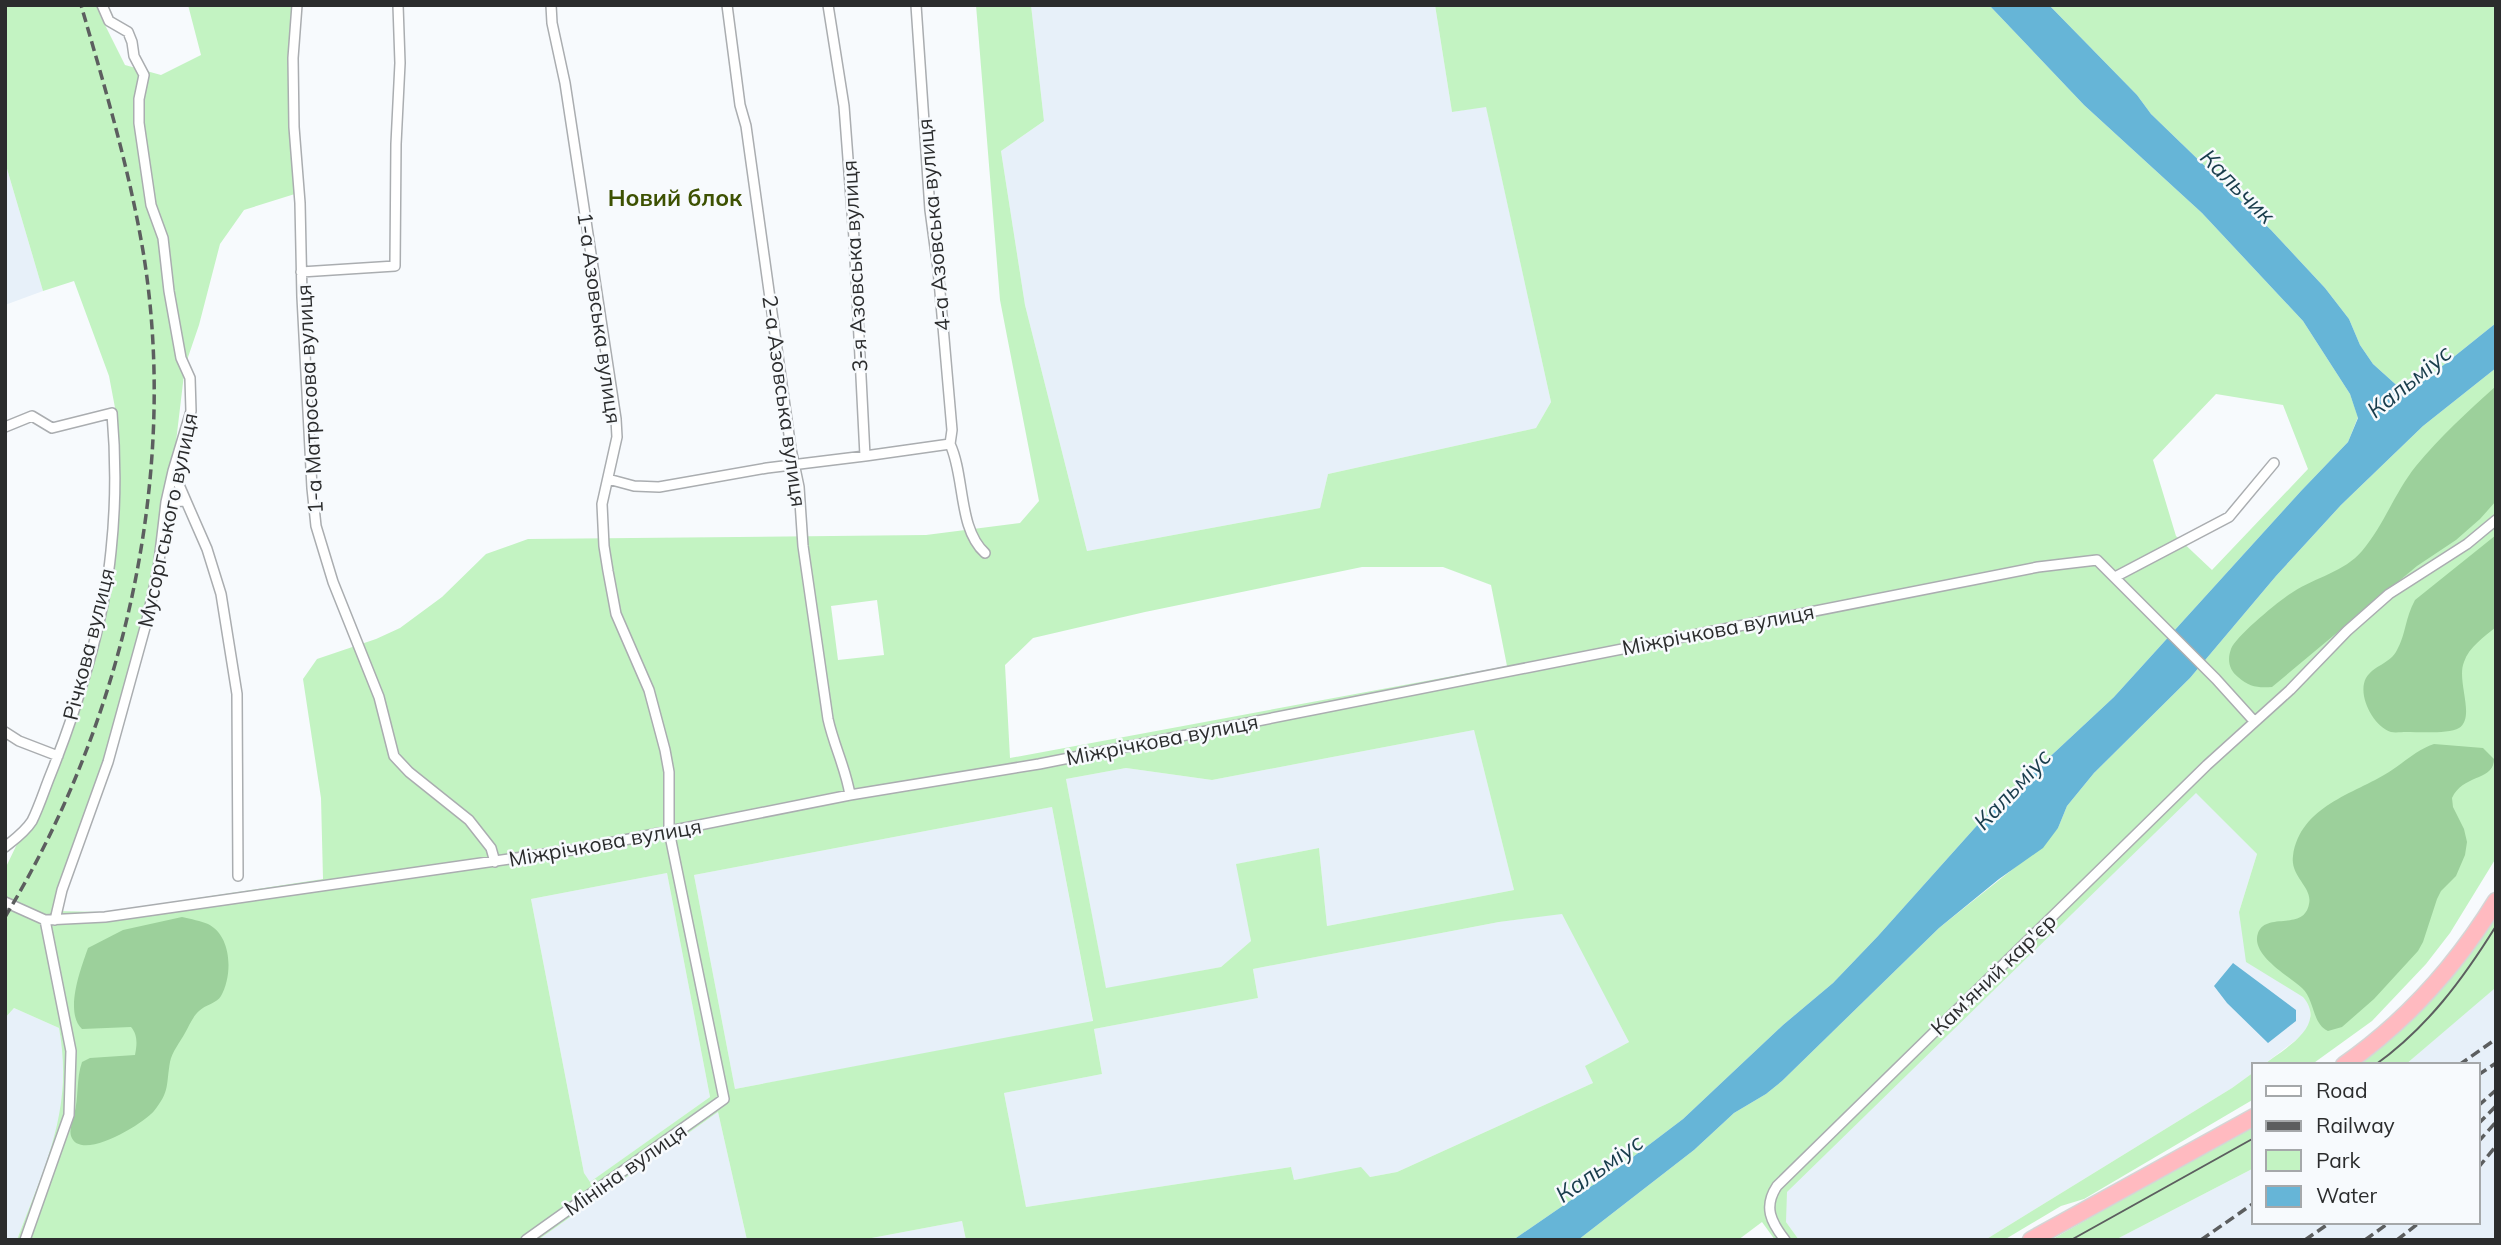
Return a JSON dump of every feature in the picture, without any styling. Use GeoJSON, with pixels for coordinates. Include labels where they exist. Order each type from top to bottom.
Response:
{"type":"FeatureCollection","features":[{"type":"Feature","properties":{"kind":"highway"},"geometry":{"type":"LineString","coordinates":[[2347,1063],[2386,1033],[2424,998],[2454,963],[2496,901]]}},
{"type":"Feature","properties":{"kind":"highway"},"geometry":{"type":"LineString","coordinates":[[2031,1240],[2252,1118]]}},
{"type":"Feature","properties":{"kind":"street","name":"Мусоргського вулиця"},"geometry":{"type":"LineString","coordinates":[[50,920],[108,762],[146,624],[158,570],[166,502],[189,420],[191,387],[187,368],[181,358],[163,238],[151,205],[139,123],[139,99],[144,75],[134,57],[128,32],[109,21],[102,5]]}},
{"type":"Feature","properties":{"kind":"street","name":"1-а Матросова вулиця"},"geometry":{"type":"LineString","coordinates":[[297,5],[293,108],[316,526],[323,552],[379,697],[394,756],[409,772],[470,820],[491,848],[495,862]]}},
{"type":"Feature","properties":{"kind":"street"},"geometry":{"type":"LineString","coordinates":[[301,272],[395,266],[400,63],[398,5]]}},
{"type":"Feature","properties":{"kind":"street","name":"1-а Азовська вулиця"},"geometry":{"type":"LineString","coordinates":[[551,5],[617,437],[602,504],[604,545],[616,614],[649,690],[669,772],[669,831],[724,1099]]}},
{"type":"Feature","properties":{"kind":"street","name":"2-а Азовська вулиця"},"geometry":{"type":"LineString","coordinates":[[727,5],[740,105],[746,126],[763,237],[828,719],[848,779],[850,796]]}},
{"type":"Feature","properties":{"kind":"street","name":"3-я Азовська вулиця"},"geometry":{"type":"LineString","coordinates":[[828,5],[844,106],[865,456]]}},
{"type":"Feature","properties":{"kind":"street","name":"4-а Азовська вулиця"},"geometry":{"type":"LineString","coordinates":[[916,5],[930,210],[952,429],[950,444],[957,462],[969,529],[977,545],[985,553]]}},
{"type":"Feature","properties":{"kind":"street","name":"Річкова вулиця"},"geometry":{"type":"LineString","coordinates":[[5,427],[32,416],[52,428],[112,412],[116,454],[111,554],[85,674],[58,756],[32,821],[5,847]]}},
{"type":"Feature","properties":{"kind":"street"},"geometry":{"type":"LineString","coordinates":[[608,479],[634,486],[659,486],[950,444]]}},
{"type":"Feature","properties":{"kind":"street"},"geometry":{"type":"LineString","coordinates":[[2254,721],[2217,679],[2115,577],[2229,517],[2274,463]]}},
{"type":"Feature","properties":{"kind":"street"},"geometry":{"type":"LineString","coordinates":[[173,471],[207,549],[222,594],[237,694],[238,876]]}},
{"type":"Feature","properties":{"kind":"street"},"geometry":{"type":"LineString","coordinates":[[166,502],[186,501]]}},
{"type":"Feature","properties":{"kind":"street","name":"Кам'яний кар'єр"},"geometry":{"type":"LineString","coordinates":[[1784,1240],[1770,1219],[1772,1194],[1777,1186],[2254,721],[2290,690],[2347,631],[2389,594],[2467,544],[2496,520]]}},
{"type":"Feature","properties":{"kind":"street","name":"Міжрічкова вулиця"},"geometry":{"type":"LineString","coordinates":[[5,902],[50,920],[105,917],[495,862],[579,849],[850,796],[1038,764],[2038,567],[2097,560],[2115,577]]}},
{"type":"Feature","properties":{"kind":"street"},"geometry":{"type":"LineString","coordinates":[[5,732],[19,741],[58,756]]}},
{"type":"Feature","properties":{"kind":"street"},"geometry":{"type":"LineString","coordinates":[[24,1240],[69,1115],[71,1051],[50,920]]}},
{"type":"Feature","properties":{"kind":"street","name":"Мініна вулиця"},"geometry":{"type":"LineString","coordinates":[[526,1240],[724,1099]]}},
{"type":"Feature","properties":{"kind":"shaded area"},"geometry":{"type":"Polygon","coordinates":[[[1031,5],[1435,5],[1452,112],[1486,106],[1551,402],[1536,428],[1328,474],[1320,508],[1087,551],[1025,305],[1001,151],[1044,121],[1031,5]]]}},
{"type":"Feature","properties":{"kind":"shaded area"},"geometry":{"type":"Polygon","coordinates":[[[5,162],[43,291],[5,305],[5,162]]]}},
{"type":"Feature","properties":{"kind":"shaded area"},"geometry":{"type":"Polygon","coordinates":[[[1474,730],[1514,890],[1327,926],[1319,848],[1237,864],[1251,941],[1221,967],[1106,989],[1066,779],[1126,768],[1212,780],[1474,730]]]}},
{"type":"Feature","properties":{"kind":"shaded area"},"geometry":{"type":"Polygon","coordinates":[[[2196,792],[2257,854],[2239,912],[2310,1005],[2310,1022],[2304,1034],[2266,1063],[2252,1063],[2252,1073],[2232,1088],[1985,1240],[1799,1240],[1786,1222],[1786,1192],[2196,792]]]}},
{"type":"Feature","properties":{"kind":"shaded area"},"geometry":{"type":"Polygon","coordinates":[[[1052,807],[1093,1022],[735,1089],[694,875],[1052,807]]]}},
{"type":"Feature","properties":{"kind":"shaded area"},"geometry":{"type":"Polygon","coordinates":[[[667,873],[710,1097],[589,1183],[584,1173],[531,899],[667,873]]]}},
{"type":"Feature","properties":{"kind":"shaded area"},"geometry":{"type":"Polygon","coordinates":[[[1563,913],[1629,1042],[1586,1066],[1593,1083],[1397,1172],[1370,1177],[1361,1168],[1294,1180],[1291,1167],[1026,1207],[1004,1093],[1102,1074],[1094,1029],[1258,998],[1253,969],[1499,922],[1563,913]]]}},
{"type":"Feature","properties":{"kind":"shaded area"},"geometry":{"type":"Polygon","coordinates":[[[2496,986],[2496,1240],[2115,1240],[2252,1169],[2252,1224],[2480,1224],[2480,1063],[2407,1063],[2496,986]]]}},
{"type":"Feature","properties":{"kind":"shaded area"},"geometry":{"type":"Polygon","coordinates":[[[14,1008],[59,1028],[64,1057],[61,1113],[53,1145],[17,1240],[5,1240],[5,1018],[14,1008]]]}},
{"type":"Feature","properties":{"kind":"shaded area"},"geometry":{"type":"Polygon","coordinates":[[[718,1112],[747,1240],[538,1240],[718,1112]]]}},
{"type":"Feature","properties":{"kind":"shaded area"},"geometry":{"type":"Polygon","coordinates":[[[962,1221],[966,1240],[861,1240],[962,1221]]]}},
{"type":"Feature","properties":{"kind":"green space"},"geometry":{"type":"Polygon","coordinates":[[[5,5],[99,5],[100,15],[125,65],[161,75],[201,55],[188,5],[299,5],[293,105],[298,193],[244,210],[220,244],[199,325],[185,366],[173,467],[148,627],[56,911],[105,912],[323,879],[321,798],[303,679],[317,659],[400,628],[442,597],[486,554],[528,539],[926,535],[1020,523],[1039,501],[1000,300],[976,5],[1031,5],[1044,121],[1001,151],[1025,305],[1087,551],[1320,508],[1328,474],[1536,428],[1551,402],[1486,107],[1452,112],[1435,5],[1989,5],[2084,105],[2202,213],[2303,321],[2350,394],[2358,417],[2348,442],[2114,697],[1981,821],[1833,983],[1783,1025],[1683,1119],[1625,1163],[1513,1240],[966,1240],[962,1221],[861,1240],[747,1240],[718,1112],[538,1240],[17,1240],[54,1137],[63,1085],[63,1058],[59,1028],[14,1008],[5,1018],[5,869],[18,842],[35,822],[62,758],[89,676],[115,554],[120,499],[120,455],[109,376],[74,281],[43,291],[5,162],[5,5]],[[2216,394],[2153,460],[2176,536],[2212,570],[2308,469],[2283,405],[2216,394]],[[1362,567],[1033,638],[1005,665],[1010,758],[1507,666],[1491,585],[1443,567],[1362,567]],[[877,600],[831,606],[838,660],[884,655],[877,600]],[[1474,730],[1212,780],[1126,768],[1066,779],[1106,988],[1221,967],[1251,941],[1236,864],[1319,848],[1327,926],[1514,890],[1474,730]],[[1052,807],[694,875],[735,1089],[1093,1021],[1052,807]],[[667,873],[531,899],[584,1173],[590,1182],[710,1097],[667,873]],[[1562,914],[1499,922],[1253,969],[1258,998],[1094,1029],[1102,1074],[1004,1093],[1026,1207],[1291,1167],[1294,1180],[1361,1167],[1370,1177],[1397,1172],[1593,1083],[1585,1066],[1629,1042],[1562,914]]]}},
{"type":"Feature","properties":{"kind":"green space"},"geometry":{"type":"Polygon","coordinates":[[[2049,5],[2496,5],[2496,323],[2415,388],[2403,391],[2373,364],[2360,345],[2349,319],[2325,288],[2271,230],[2151,114],[2137,95],[2049,5]]]}},
{"type":"Feature","properties":{"kind":"green space"},"geometry":{"type":"Polygon","coordinates":[[[2496,368],[2496,858],[2450,933],[2426,964],[2372,1021],[2314,1063],[2266,1063],[2300,1036],[2310,1018],[2309,1008],[2303,997],[2246,962],[2239,912],[2257,854],[2196,793],[1787,1192],[1786,1222],[1799,1240],[1775,1240],[1762,1222],[1738,1240],[1578,1240],[1694,1150],[1734,1113],[1782,1081],[1939,928],[2018,865],[2058,828],[2067,806],[2094,773],[2190,678],[2276,576],[2341,505],[2423,426],[2496,368]]]}},
{"type":"Feature","properties":{"kind":"green space"},"geometry":{"type":"Polygon","coordinates":[[[2496,386],[2496,501],[2456,540],[2417,566],[2272,687],[2254,686],[2238,677],[2231,668],[2229,657],[2231,649],[2241,636],[2287,596],[2355,558],[2370,541],[2416,466],[2454,424],[2496,386]]]}},
{"type":"Feature","properties":{"kind":"green space"},"geometry":{"type":"Polygon","coordinates":[[[2496,535],[2496,627],[2473,647],[2464,662],[2464,723],[2454,730],[2441,732],[2391,732],[2384,729],[2373,717],[2365,701],[2366,678],[2394,655],[2415,600],[2496,535]]]}},
{"type":"Feature","properties":{"kind":"green space"},"geometry":{"type":"Polygon","coordinates":[[[2434,744],[2483,748],[2494,759],[2489,771],[2463,785],[2452,798],[2467,842],[2465,855],[2456,876],[2437,899],[2418,951],[2374,999],[2342,1027],[2328,1031],[2319,1023],[2302,988],[2265,957],[2257,941],[2258,933],[2269,923],[2293,920],[2306,912],[2309,904],[2308,892],[2295,870],[2293,856],[2298,839],[2317,813],[2434,744]]]}},
{"type":"Feature","properties":{"kind":"green space"},"geometry":{"type":"Polygon","coordinates":[[[2496,908],[2494,989],[2407,1063],[2358,1063],[2496,908]]]}},
{"type":"Feature","properties":{"kind":"green space"},"geometry":{"type":"Polygon","coordinates":[[[182,917],[208,924],[222,937],[228,967],[221,996],[199,1011],[191,1021],[172,1055],[165,1093],[154,1111],[112,1139],[86,1145],[77,1143],[70,1131],[76,1109],[82,1062],[90,1058],[135,1055],[136,1044],[135,1033],[131,1027],[82,1029],[77,1021],[74,1001],[88,948],[123,930],[182,917]]]}},
{"type":"Feature","properties":{"kind":"green space"},"geometry":{"type":"Polygon","coordinates":[[[2252,1073],[2252,1100],[2084,1199],[2061,1206],[2004,1240],[1985,1240],[2252,1073]]]}},
{"type":"Feature","properties":{"kind":"green space"},"geometry":{"type":"Polygon","coordinates":[[[2252,1125],[2252,1169],[2115,1240],[2051,1240],[2252,1125]]]}},
{"type":"Feature","properties":{"kind":"water"},"geometry":{"type":"Polygon","coordinates":[[[1989,5],[2049,5],[2137,95],[2151,114],[2271,230],[2325,288],[2349,319],[2360,345],[2373,364],[2403,391],[2415,388],[2496,323],[2496,368],[2423,426],[2341,505],[2276,576],[2190,678],[2094,773],[2067,806],[2058,828],[2043,848],[1999,879],[1939,928],[1782,1081],[1734,1113],[1694,1150],[1578,1240],[1513,1240],[1625,1163],[1683,1119],[1783,1025],[1833,983],[1981,821],[2114,697],[2348,442],[2358,418],[2350,394],[2303,321],[2202,213],[2084,105],[1989,5]]]}},
{"type":"Feature","properties":{"kind":"water"},"geometry":{"type":"Polygon","coordinates":[[[2233,963],[2296,1010],[2296,1021],[2268,1043],[2227,1003],[2214,986],[2233,963]]]}},
{"type":"Feature","properties":{"kind":"tram line"},"geometry":{"type":"LineString","coordinates":[[2378,1063],[2411,1035],[2443,1001],[2496,926]]}},
{"type":"Feature","properties":{"kind":"tram line"},"geometry":{"type":"LineString","coordinates":[[2071,1240],[2252,1139]]}},
{"type":"Feature","properties":{"kind":"railway"},"geometry":{"type":"LineString","coordinates":[[5,917],[46,843],[81,764],[110,683],[132,599],[146,513],[154,427],[153,342],[144,257],[124,161],[81,5]]}},
{"type":"Feature","properties":{"kind":"railway"},"geometry":{"type":"LineString","coordinates":[[2462,1063],[2496,1039]]}},
{"type":"Feature","properties":{"kind":"railway"},"geometry":{"type":"LineString","coordinates":[[2480,1074],[2496,1063]]}},
{"type":"Feature","properties":{"kind":"railway"},"geometry":{"type":"LineString","coordinates":[[2480,1104],[2496,1090]]}},
{"type":"Feature","properties":{"kind":"railway"},"geometry":{"type":"LineString","coordinates":[[2480,1122],[2496,1106]]}},
{"type":"Feature","properties":{"kind":"railway"},"geometry":{"type":"LineString","coordinates":[[2480,1140],[2496,1122]]}},
{"type":"Feature","properties":{"kind":"railway"},"geometry":{"type":"LineString","coordinates":[[2480,1166],[2496,1146]]}},
{"type":"Feature","properties":{"kind":"railway"},"geometry":{"type":"LineString","coordinates":[[2201,1240],[2252,1204]]}},
{"type":"Feature","properties":{"kind":"railway"},"geometry":{"type":"LineString","coordinates":[[2305,1240],[2328,1224]]}},
{"type":"Feature","properties":{"kind":"railway"},"geometry":{"type":"LineString","coordinates":[[2365,1240],[2387,1224]]}},
{"type":"Feature","properties":{"kind":"railway"},"geometry":{"type":"LineString","coordinates":[[2397,1240],[2417,1224]]}},
{"type":"Feature","properties":{"kind":"district","name":"Новий блок"},"geometry":{"type":"Point","coordinates":[675,197]}},
{"type":"Feature","properties":{"kind":"water label","name":"Кальчик"},"geometry":{"type":"Point","coordinates":[2238,186]}},
{"type":"Feature","properties":{"kind":"water label","name":"Кальміус"},"geometry":{"type":"Point","coordinates":[2409,381]}},
{"type":"Feature","properties":{"kind":"water label","name":"Кальміус"},"geometry":{"type":"Point","coordinates":[2012,789]}},
{"type":"Feature","properties":{"kind":"water label","name":"Кальміус"},"geometry":{"type":"Point","coordinates":[1599,1168]}}]}
